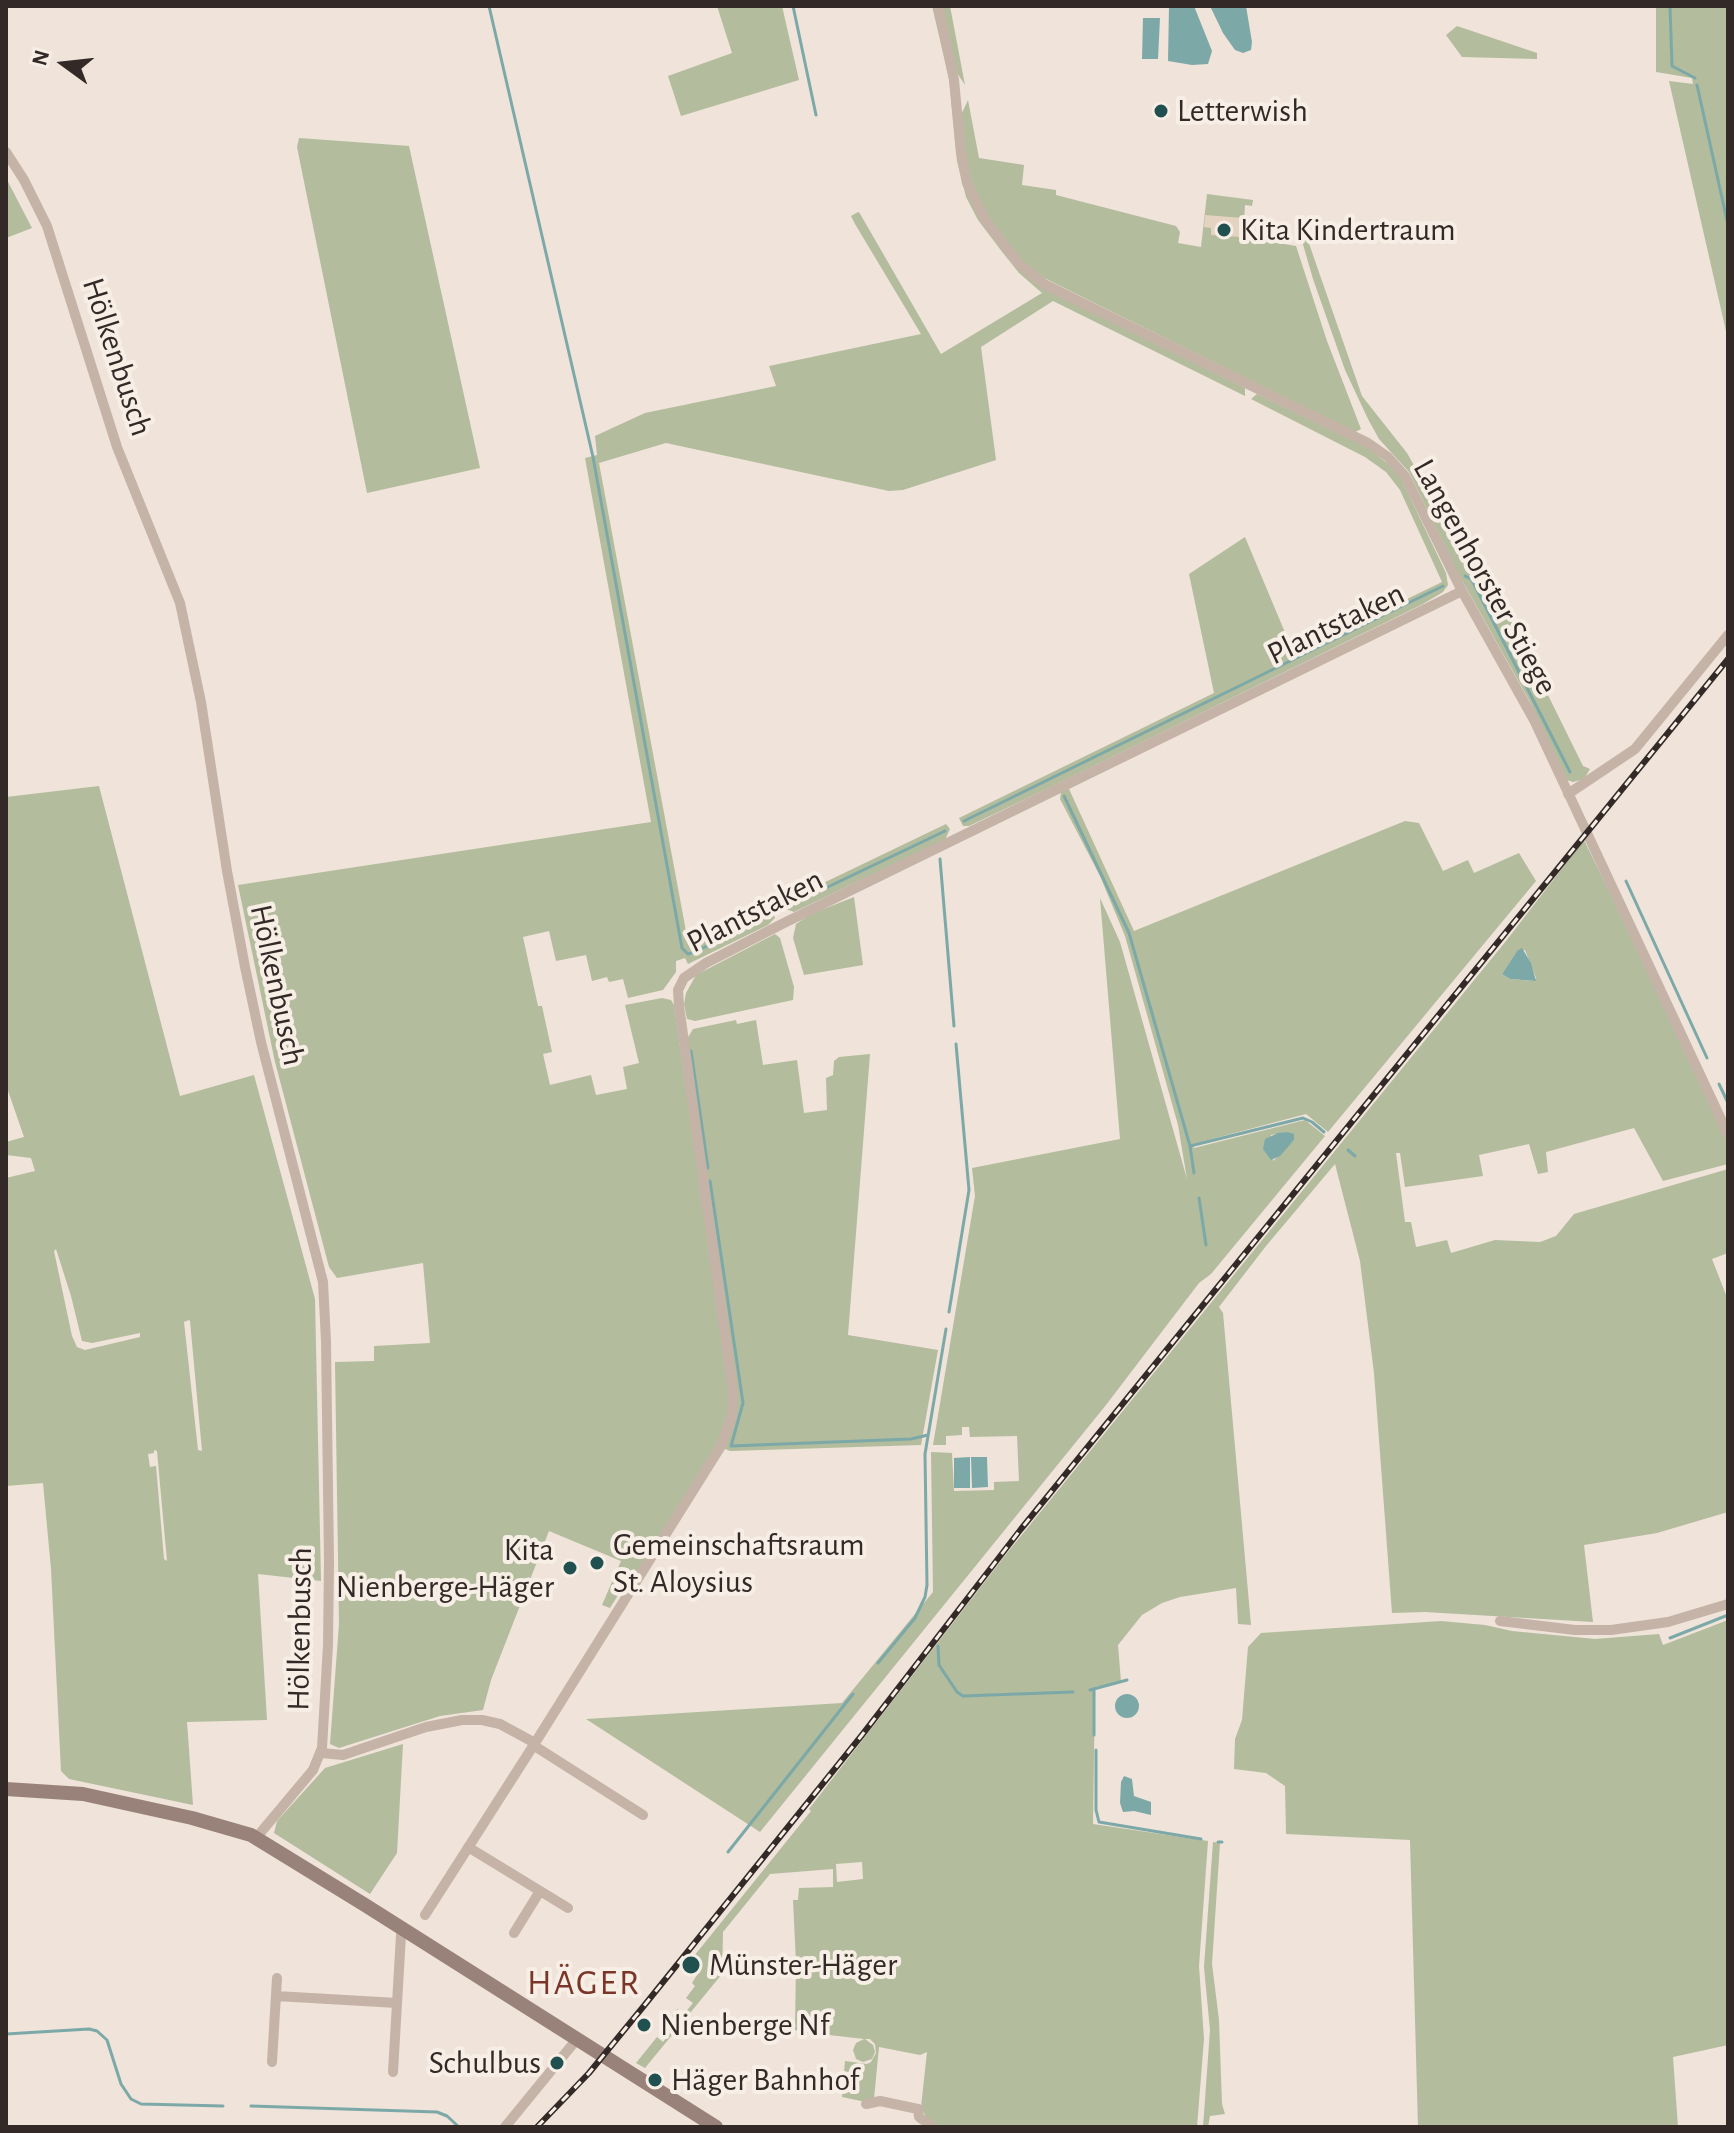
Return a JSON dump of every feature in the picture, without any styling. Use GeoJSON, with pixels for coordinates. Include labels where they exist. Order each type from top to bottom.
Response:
{"type":"FeatureCollection","features":[{"type":"Feature","properties":{"kind":"main road"},"geometry":{"type":"LineString","coordinates":[[6,1789],[83,1794],[205,1821],[256,1838],[716,2127]]}},
{"type":"Feature","properties":{"kind":"street","name":"Langenhorster Stiege"},"geometry":{"type":"LineString","coordinates":[[938,6],[954,80],[967,183],[985,220],[1015,261],[1044,284],[1378,449],[1409,483],[1462,591],[1534,720],[1728,1134]]}},
{"type":"Feature","properties":{"kind":"street","name":"Hölkenbusch"},"geometry":{"type":"LineString","coordinates":[[6,152],[47,226],[117,447],[180,603],[201,702],[245,967],[321,1273],[326,1332],[329,1598],[321,1753],[313,1770],[256,1838]]}},
{"type":"Feature","properties":{"kind":"street","name":"Plantstaken"},"geometry":{"type":"LineString","coordinates":[[425,1915],[717,1453],[732,1416],[732,1377],[679,1006],[678,990],[682,980],[696,968],[782,924],[1462,591]]}},
{"type":"Feature","properties":{"kind":"street"},"geometry":{"type":"LineString","coordinates":[[1568,794],[1635,749],[1728,635]]}},
{"type":"Feature","properties":{"kind":"street"},"geometry":{"type":"LineString","coordinates":[[1500,1621],[1575,1630],[1611,1630],[1668,1622],[1728,1604]]}},
{"type":"Feature","properties":{"kind":"street"},"geometry":{"type":"LineString","coordinates":[[321,1753],[343,1755],[426,1727],[462,1720],[482,1720],[500,1724],[534,1744],[643,1815]]}},
{"type":"Feature","properties":{"kind":"street"},"geometry":{"type":"LineString","coordinates":[[468,1847],[568,1908]]}},
{"type":"Feature","properties":{"kind":"street"},"geometry":{"type":"LineString","coordinates":[[514,1933],[540,1891]]}},
{"type":"Feature","properties":{"kind":"street"},"geometry":{"type":"LineString","coordinates":[[393,2072],[401,1935],[405,1930]]}},
{"type":"Feature","properties":{"kind":"street"},"geometry":{"type":"LineString","coordinates":[[272,2062],[277,1978]]}},
{"type":"Feature","properties":{"kind":"street"},"geometry":{"type":"LineString","coordinates":[[276,1996],[397,2003]]}},
{"type":"Feature","properties":{"kind":"street"},"geometry":{"type":"LineString","coordinates":[[505,2127],[577,2039]]}},
{"type":"Feature","properties":{"kind":"street"},"geometry":{"type":"LineString","coordinates":[[866,2104],[880,2101],[918,2109],[919,2117],[933,2127]]}},
{"type":"Feature","properties":{"kind":"green space"},"geometry":{"type":"Polygon","coordinates":[[[717,6],[782,6],[799,80],[681,116],[668,76],[732,53],[717,6]]]}},
{"type":"Feature","properties":{"kind":"green space"},"geometry":{"type":"Polygon","coordinates":[[[932,6],[943,39],[969,198],[980,219],[1013,264],[1044,288],[1245,388],[1245,396],[1053,301],[981,347],[996,460],[903,490],[889,491],[666,443],[599,463],[688,942],[695,945],[768,910],[775,918],[768,925],[688,964],[685,958],[676,961],[676,972],[663,990],[628,998],[623,979],[609,982],[607,977],[592,981],[586,955],[556,961],[549,931],[523,937],[552,1052],[543,1054],[550,1085],[591,1075],[596,1095],[627,1089],[623,1067],[639,1063],[625,1005],[662,998],[671,1000],[674,1005],[729,1388],[728,1414],[717,1444],[629,1586],[620,1592],[610,1608],[602,1605],[621,1561],[549,1531],[491,1680],[483,1710],[440,1716],[339,1748],[330,1744],[339,1624],[335,1362],[374,1361],[374,1346],[430,1343],[423,1263],[337,1278],[329,1267],[275,1062],[238,885],[651,822],[585,458],[597,455],[595,436],[645,413],[776,386],[769,366],[921,334],[855,224],[851,216],[859,212],[941,354],[1042,293],[1019,273],[1003,253],[978,220],[966,197],[957,161],[949,78],[932,6]]]}},
{"type":"Feature","properties":{"kind":"green space"},"geometry":{"type":"Polygon","coordinates":[[[941,6],[950,6],[965,85],[957,73],[941,6]]]}},
{"type":"Feature","properties":{"kind":"green space"},"geometry":{"type":"Polygon","coordinates":[[[1656,6],[1728,6],[1728,340],[1669,81],[1693,84],[1692,78],[1656,72],[1656,6]]]}},
{"type":"Feature","properties":{"kind":"green space"},"geometry":{"type":"Polygon","coordinates":[[[1457,26],[1537,53],[1537,59],[1462,57],[1446,35],[1457,26]]]}},
{"type":"Feature","properties":{"kind":"green space"},"geometry":{"type":"Polygon","coordinates":[[[968,100],[979,158],[1024,165],[1022,185],[1056,190],[1056,195],[1176,226],[1180,232],[1178,243],[1201,247],[1207,194],[1253,200],[1252,206],[1245,205],[1243,237],[1296,246],[1327,341],[1361,429],[1355,432],[1030,271],[984,213],[968,174],[961,115],[968,100]]]}},
{"type":"Feature","properties":{"kind":"green space"},"geometry":{"type":"Polygon","coordinates":[[[299,138],[409,146],[480,468],[367,493],[297,147],[299,138]]]}},
{"type":"Feature","properties":{"kind":"green space"},"geometry":{"type":"Polygon","coordinates":[[[6,178],[32,228],[6,238],[6,178]]]}},
{"type":"Feature","properties":{"kind":"green space"},"geometry":{"type":"Polygon","coordinates":[[[1305,232],[1362,396],[1407,453],[1438,508],[1506,610],[1583,766],[1590,769],[1584,779],[1567,780],[1529,700],[1458,573],[1409,472],[1379,439],[1368,419],[1345,370],[1313,279],[1300,234],[1305,232]]]}},
{"type":"Feature","properties":{"kind":"green space"},"geometry":{"type":"Polygon","coordinates":[[[1257,394],[1367,447],[1398,472],[1446,573],[1448,585],[1443,592],[1423,604],[1053,786],[969,826],[963,826],[959,818],[1214,693],[1189,574],[1245,537],[1294,654],[1442,582],[1400,490],[1386,472],[1365,457],[1251,399],[1257,394]]]}},
{"type":"Feature","properties":{"kind":"green space"},"geometry":{"type":"Polygon","coordinates":[[[99,786],[180,1096],[254,1075],[315,1299],[321,1581],[258,1574],[267,1720],[187,1722],[193,1805],[69,1779],[61,1771],[51,1569],[43,1483],[6,1486],[6,1178],[35,1171],[31,1158],[6,1155],[6,1142],[24,1137],[6,1085],[6,797],[99,786]],[[56,1249],[72,1336],[77,1347],[85,1350],[140,1337],[140,1333],[92,1343],[82,1341],[56,1249]],[[190,1321],[184,1322],[198,1450],[202,1451],[190,1321]],[[154,1450],[154,1453],[148,1454],[150,1467],[156,1466],[164,1559],[167,1561],[157,1451],[154,1450]]]}},
{"type":"Feature","properties":{"kind":"green space"},"geometry":{"type":"Polygon","coordinates":[[[1069,789],[1134,931],[1405,821],[1419,823],[1443,871],[1468,860],[1474,873],[1519,853],[1536,881],[1328,1132],[1306,1114],[1193,1144],[1194,1148],[1305,1120],[1325,1136],[1211,1274],[1199,1283],[1106,1405],[760,1832],[586,1719],[842,1703],[933,1592],[931,1452],[952,1453],[954,1491],[994,1490],[994,1482],[1019,1481],[1017,1436],[970,1437],[969,1427],[962,1427],[962,1435],[946,1436],[946,1445],[933,1445],[975,1196],[972,1168],[1120,1139],[1100,898],[1120,942],[1187,1179],[1178,1125],[1125,936],[1100,876],[1060,799],[1061,792],[1069,789]],[[1287,1132],[1271,1135],[1273,1161],[1294,1140],[1287,1132]]]}},
{"type":"Feature","properties":{"kind":"green space"},"geometry":{"type":"Polygon","coordinates":[[[946,824],[950,829],[945,840],[794,912],[786,909],[786,901],[946,824]]]}},
{"type":"Feature","properties":{"kind":"green space"},"geometry":{"type":"Polygon","coordinates":[[[1584,840],[1728,1143],[1728,1164],[1663,1181],[1634,1128],[1546,1152],[1548,1172],[1538,1174],[1529,1144],[1479,1155],[1483,1176],[1405,1187],[1400,1153],[1396,1153],[1405,1222],[1411,1222],[1416,1247],[1447,1240],[1451,1253],[1495,1240],[1540,1242],[1556,1236],[1574,1214],[1728,1169],[1728,1253],[1712,1259],[1728,1300],[1728,1512],[1657,1533],[1584,1545],[1593,1622],[1425,1612],[1392,1613],[1374,1373],[1360,1261],[1335,1164],[1219,1307],[1223,1313],[1251,1625],[1238,1624],[1236,1588],[1162,1603],[1142,1615],[1118,1645],[1121,1682],[1095,1687],[1093,1824],[1208,1841],[1199,1966],[1204,2039],[1197,2127],[939,2127],[927,2119],[921,2107],[927,2052],[920,2055],[879,2047],[874,2099],[866,2102],[842,2097],[845,2061],[867,2064],[871,2062],[876,2053],[875,2044],[865,2039],[873,2045],[875,2052],[872,2059],[863,2062],[856,2059],[853,2050],[856,2043],[864,2039],[829,2035],[828,2038],[795,2030],[793,1900],[798,1900],[799,1888],[833,1887],[833,1869],[770,1874],[723,1932],[722,1974],[645,2068],[636,2063],[657,2037],[663,2042],[677,2024],[670,2018],[677,2009],[684,2014],[693,2003],[686,1998],[695,1986],[692,1983],[697,1975],[686,1966],[811,1811],[809,1809],[1007,1553],[1506,941],[1584,840]],[[1525,950],[1517,951],[1502,974],[1510,979],[1534,981],[1536,978],[1525,950]],[[862,1862],[836,1864],[837,1882],[863,1879],[862,1862]]]}},
{"type":"Feature","properties":{"kind":"green space"},"geometry":{"type":"Polygon","coordinates":[[[854,897],[863,965],[804,975],[793,938],[796,924],[811,914],[854,897]]]}},
{"type":"Feature","properties":{"kind":"green space"},"geometry":{"type":"Polygon","coordinates":[[[775,934],[780,938],[794,987],[793,1000],[695,1021],[687,1019],[684,1004],[686,993],[696,975],[775,934]]]}},
{"type":"Feature","properties":{"kind":"green space"},"geometry":{"type":"Polygon","coordinates":[[[736,1020],[737,1024],[756,1020],[763,1065],[797,1060],[804,1113],[827,1110],[826,1078],[833,1075],[834,1061],[839,1057],[870,1054],[848,1335],[938,1350],[921,1445],[725,1449],[735,1414],[687,1039],[693,1029],[736,1020]]]}},
{"type":"Feature","properties":{"kind":"green space"},"geometry":{"type":"Polygon","coordinates":[[[1728,1620],[1728,2045],[1673,2057],[1678,2127],[1418,2127],[1410,1840],[1286,1834],[1285,1786],[1266,1773],[1234,1769],[1235,1739],[1242,1720],[1248,1647],[1261,1633],[1441,1621],[1595,1639],[1659,1634],[1663,1645],[1728,1620]]]}},
{"type":"Feature","properties":{"kind":"green space"},"geometry":{"type":"Polygon","coordinates":[[[403,1744],[397,1853],[370,1894],[274,1833],[277,1821],[325,1768],[403,1744]]]}},
{"type":"Feature","properties":{"kind":"green space"},"geometry":{"type":"Polygon","coordinates":[[[1213,1842],[1220,1843],[1212,1964],[1225,2114],[1210,2116],[1208,2127],[1203,2127],[1210,2030],[1204,1967],[1213,1842]]]}},
{"type":"Feature","properties":{"kind":"shaded area"},"geometry":{"type":"Polygon","coordinates":[[[1205,215],[1243,218],[1241,237],[1211,235],[1211,228],[1204,227],[1205,215]]]}},
{"type":"Feature","properties":{"kind":"water"},"geometry":{"type":"Polygon","coordinates":[[[1169,6],[1194,6],[1212,51],[1208,64],[1168,61],[1169,6]]]}},
{"type":"Feature","properties":{"kind":"water"},"geometry":{"type":"Polygon","coordinates":[[[1210,6],[1246,6],[1251,50],[1243,53],[1235,50],[1210,6]]]}},
{"type":"Feature","properties":{"kind":"water"},"geometry":{"type":"Polygon","coordinates":[[[1143,18],[1160,18],[1158,59],[1142,59],[1143,18]]]}},
{"type":"Feature","properties":{"kind":"water"},"geometry":{"type":"Polygon","coordinates":[[[1522,948],[1531,963],[1536,981],[1510,979],[1502,974],[1522,948]]]}},
{"type":"Feature","properties":{"kind":"water"},"geometry":{"type":"Polygon","coordinates":[[[1287,1132],[1294,1134],[1294,1140],[1280,1156],[1271,1160],[1263,1149],[1265,1139],[1287,1132]]]}},
{"type":"Feature","properties":{"kind":"water"},"geometry":{"type":"Polygon","coordinates":[[[970,1457],[970,1488],[954,1488],[954,1458],[970,1457]]]}},
{"type":"Feature","properties":{"kind":"water"},"geometry":{"type":"Polygon","coordinates":[[[971,1457],[987,1457],[988,1487],[972,1488],[971,1457]]]}},
{"type":"Feature","properties":{"kind":"water"},"geometry":{"type":"Polygon","coordinates":[[[1127,1694],[1136,1697],[1139,1706],[1136,1715],[1127,1718],[1118,1715],[1115,1706],[1118,1697],[1127,1694]]]}},
{"type":"Feature","properties":{"kind":"water"},"geometry":{"type":"Polygon","coordinates":[[[1124,1776],[1132,1779],[1134,1796],[1151,1802],[1151,1815],[1123,1812],[1120,1803],[1124,1776]]]}},
{"type":"Feature","properties":{"kind":"waterway"},"geometry":{"type":"LineString","coordinates":[[489,6],[593,457],[682,948],[688,954],[695,952],[765,917]]}},
{"type":"Feature","properties":{"kind":"waterway"},"geometry":{"type":"LineString","coordinates":[[793,6],[816,115]]}},
{"type":"Feature","properties":{"kind":"waterway"},"geometry":{"type":"LineString","coordinates":[[1670,6],[1672,66],[1695,78]]}},
{"type":"Feature","properties":{"kind":"waterway"},"geometry":{"type":"LineString","coordinates":[[1697,85],[1728,225]]}},
{"type":"Feature","properties":{"kind":"waterway"},"geometry":{"type":"LineString","coordinates":[[1465,576],[1475,586],[1570,772]]}},
{"type":"Feature","properties":{"kind":"waterway"},"geometry":{"type":"LineString","coordinates":[[964,821],[1443,586]]}},
{"type":"Feature","properties":{"kind":"waterway"},"geometry":{"type":"LineString","coordinates":[[1064,796],[1129,933],[1190,1146],[1194,1173]]}},
{"type":"Feature","properties":{"kind":"waterway"},"geometry":{"type":"LineString","coordinates":[[788,906],[945,831]]}},
{"type":"Feature","properties":{"kind":"waterway"},"geometry":{"type":"LineString","coordinates":[[940,859],[954,1026]]}},
{"type":"Feature","properties":{"kind":"waterway"},"geometry":{"type":"LineString","coordinates":[[1626,881],[1707,1058]]}},
{"type":"Feature","properties":{"kind":"waterway"},"geometry":{"type":"LineString","coordinates":[[949,1312],[969,1190],[956,1044]]}},
{"type":"Feature","properties":{"kind":"waterway"},"geometry":{"type":"LineString","coordinates":[[691,1051],[708,1168]]}},
{"type":"Feature","properties":{"kind":"waterway"},"geometry":{"type":"LineString","coordinates":[[1719,1084],[1728,1103]]}},
{"type":"Feature","properties":{"kind":"waterway"},"geometry":{"type":"LineString","coordinates":[[1190,1146],[1303,1118],[1324,1132]]}},
{"type":"Feature","properties":{"kind":"waterway"},"geometry":{"type":"LineString","coordinates":[[1348,1150],[1355,1156]]}},
{"type":"Feature","properties":{"kind":"waterway"},"geometry":{"type":"LineString","coordinates":[[710,1181],[743,1403],[731,1446],[911,1439],[928,1435]]}},
{"type":"Feature","properties":{"kind":"waterway"},"geometry":{"type":"LineString","coordinates":[[1199,1198],[1206,1245]]}},
{"type":"Feature","properties":{"kind":"waterway"},"geometry":{"type":"LineString","coordinates":[[878,1663],[915,1618],[925,1597],[925,1454],[946,1329]]}},
{"type":"Feature","properties":{"kind":"waterway"},"geometry":{"type":"LineString","coordinates":[[1670,1638],[1728,1615]]}},
{"type":"Feature","properties":{"kind":"waterway"},"geometry":{"type":"LineString","coordinates":[[938,1646],[939,1665],[963,1696],[1073,1692]]}},
{"type":"Feature","properties":{"kind":"waterway"},"geometry":{"type":"LineString","coordinates":[[1090,1690],[1127,1680]]}},
{"type":"Feature","properties":{"kind":"waterway"},"geometry":{"type":"LineString","coordinates":[[1094,1689],[1094,1735]]}},
{"type":"Feature","properties":{"kind":"waterway"},"geometry":{"type":"LineString","coordinates":[[728,1852],[853,1694]]}},
{"type":"Feature","properties":{"kind":"waterway"},"geometry":{"type":"LineString","coordinates":[[1096,1750],[1096,1810],[1099,1822],[1201,1839]]}},
{"type":"Feature","properties":{"kind":"waterway"},"geometry":{"type":"LineString","coordinates":[[6,2034],[97,2031],[107,2040],[121,2084],[131,2099],[141,2104],[223,2106]]}},
{"type":"Feature","properties":{"kind":"waterway"},"geometry":{"type":"LineString","coordinates":[[251,2106],[437,2112],[459,2127]]}},
{"type":"Feature","properties":{"kind":"railway"},"geometry":{"type":"LineString","coordinates":[[537,2127],[589,2073],[643,2007],[862,1735],[1021,1529],[1728,659]]}},
{"type":"Feature","properties":{"kind":"place","name":"Letterwish"},"geometry":{"type":"Point","coordinates":[1161,111]}},
{"type":"Feature","properties":{"kind":"place","name":"Kita Kindertraum"},"geometry":{"type":"Point","coordinates":[1224,230]}},
{"type":"Feature","properties":{"kind":"place","name":"Gemeinschaftsraum St. Aloysius"},"geometry":{"type":"Point","coordinates":[597,1563]}},
{"type":"Feature","properties":{"kind":"place","name":"Kita Nienberge-Häger"},"geometry":{"type":"Point","coordinates":[570,1568]}},
{"type":"Feature","properties":{"kind":"place","name":"Münster-Häger"},"geometry":{"type":"Point","coordinates":[691,1965]}},
{"type":"Feature","properties":{"kind":"place","name":"Nienberge Nf"},"geometry":{"type":"Point","coordinates":[644,2025]}},
{"type":"Feature","properties":{"kind":"place","name":"Schulbus"},"geometry":{"type":"Point","coordinates":[557,2063]}},
{"type":"Feature","properties":{"kind":"place","name":"Häger Bahnhof"},"geometry":{"type":"Point","coordinates":[655,2080]}},
{"type":"Feature","properties":{"kind":"district","name":"HÄGER"},"geometry":{"type":"Point","coordinates":[584,1983]}}]}
